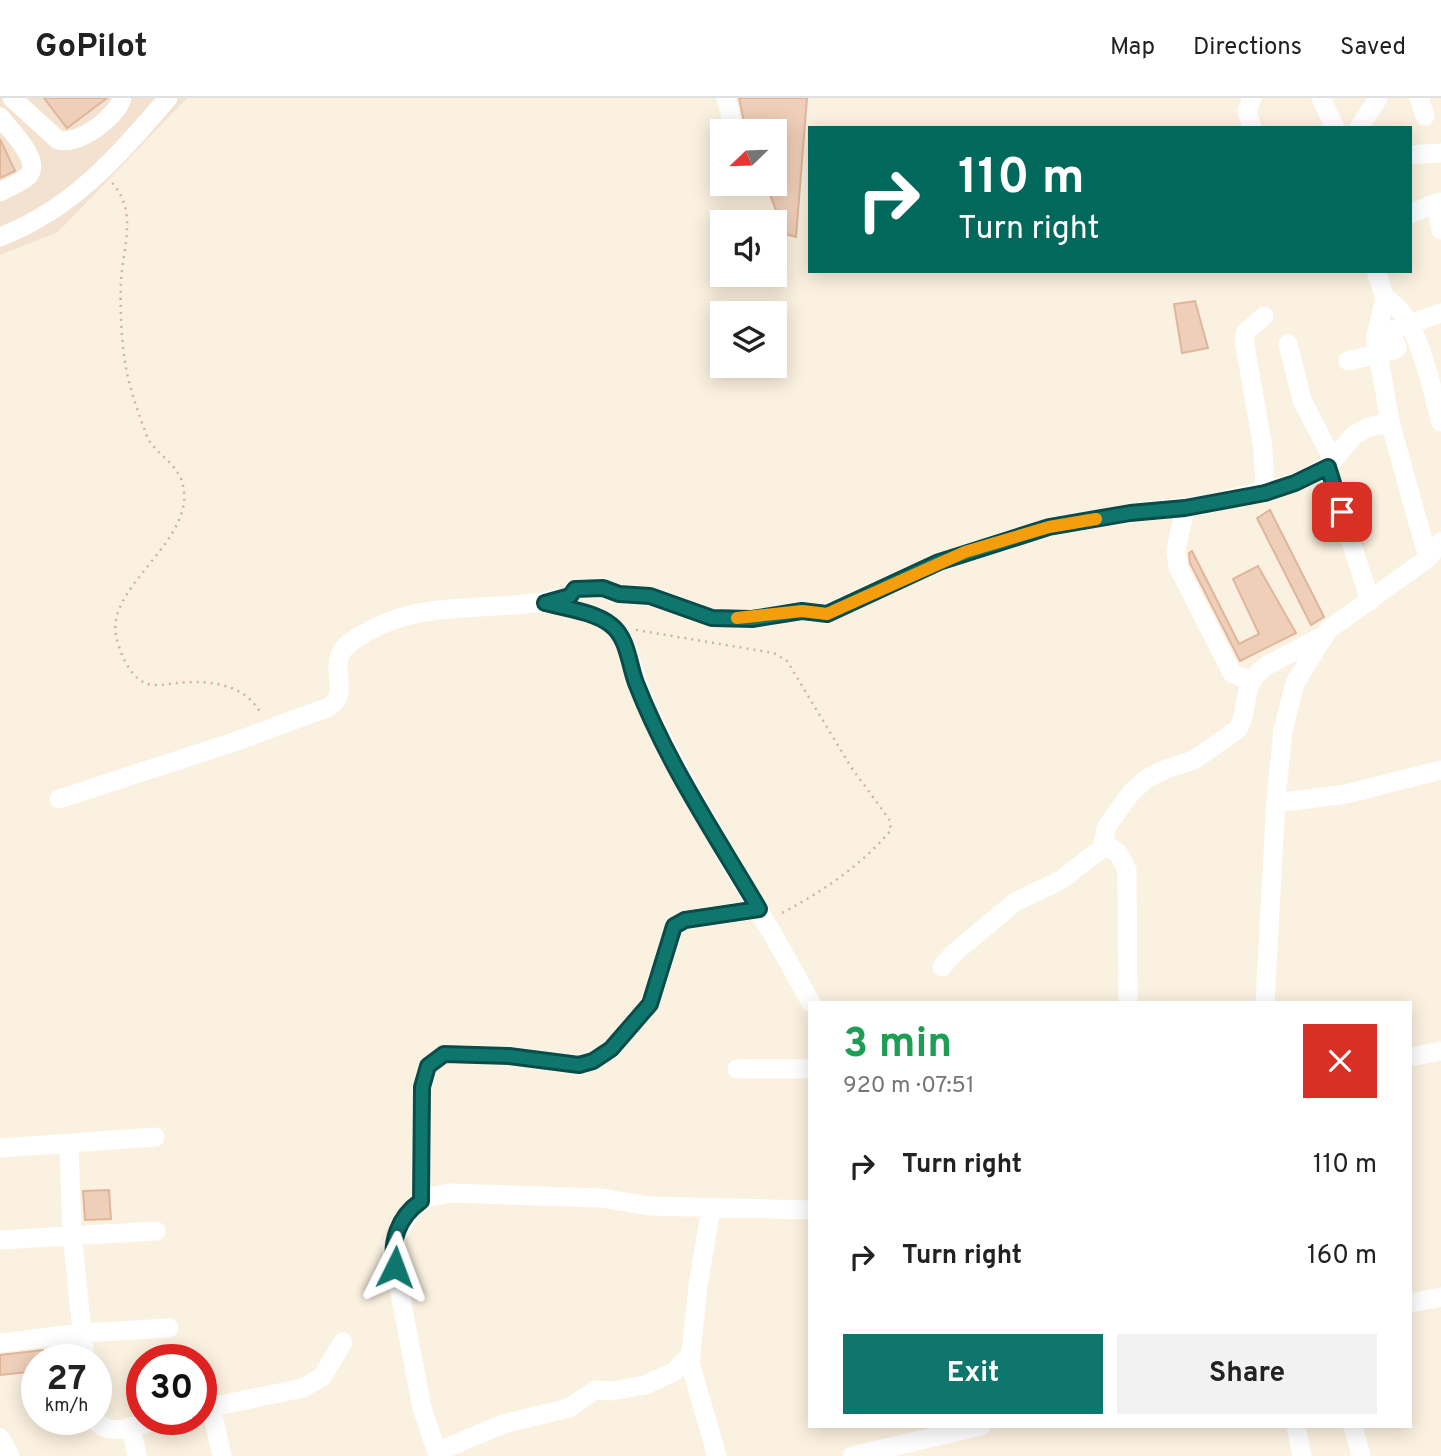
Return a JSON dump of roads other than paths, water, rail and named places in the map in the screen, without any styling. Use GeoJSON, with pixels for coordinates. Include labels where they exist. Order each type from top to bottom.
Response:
{"type":"FeatureCollection","features":[{"type":"Feature","properties":{"kind":"street"},"geometry":{"type":"LineString","coordinates":[[0,108],[13,98],[63,142],[88,134],[120,105],[121,98]]}},
{"type":"Feature","properties":{"kind":"street"},"geometry":{"type":"LineString","coordinates":[[0,237],[46,217],[101,170],[167,98]]}},
{"type":"Feature","properties":{"kind":"street"},"geometry":{"type":"LineString","coordinates":[[726,98],[731,119]]}},
{"type":"Feature","properties":{"kind":"street"},"geometry":{"type":"LineString","coordinates":[[1321,98],[1334,126]]}},
{"type":"Feature","properties":{"kind":"street"},"geometry":{"type":"LineString","coordinates":[[1360,126],[1378,98]]}},
{"type":"Feature","properties":{"kind":"street"},"geometry":{"type":"LineString","coordinates":[[1250,126],[1248,111],[1255,99]]}},
{"type":"Feature","properties":{"kind":"street"},"geometry":{"type":"LineString","coordinates":[[0,117],[25,149],[31,161],[31,171],[28,176],[0,192]]}},
{"type":"Feature","properties":{"kind":"street"},"geometry":{"type":"LineString","coordinates":[[1412,155],[1441,153]]}},
{"type":"Feature","properties":{"kind":"street"},"geometry":{"type":"LineString","coordinates":[[1412,213],[1439,203],[1441,230]]}},
{"type":"Feature","properties":{"kind":"street"},"geometry":{"type":"LineString","coordinates":[[1377,273],[1385,298],[1382,341],[1390,422],[1428,558]]}},
{"type":"Feature","properties":{"kind":"street"},"geometry":{"type":"LineString","coordinates":[[1385,298],[1399,308],[1412,326],[1441,422]]}},
{"type":"Feature","properties":{"kind":"street"},"geometry":{"type":"LineString","coordinates":[[1348,361],[1382,341],[1441,313]]}},
{"type":"Feature","properties":{"kind":"street"},"geometry":{"type":"LineString","coordinates":[[1264,316],[1246,332],[1244,340],[1263,448],[1265,493]]}},
{"type":"Feature","properties":{"kind":"street"},"geometry":{"type":"LineString","coordinates":[[1288,344],[1302,400],[1330,463],[1370,601]]}},
{"type":"Feature","properties":{"kind":"street"},"geometry":{"type":"LineString","coordinates":[[59,799],[269,730],[337,701],[338,657],[345,646],[378,625],[413,613],[447,607],[545,603],[570,596],[575,589],[603,588],[619,594],[650,596],[712,618],[752,619],[802,611],[827,614],[939,562],[1049,527],[1130,513],[1185,508],[1265,493],[1295,483],[1330,463],[1354,435],[1369,427],[1390,422]]}},
{"type":"Feature","properties":{"kind":"street"},"geometry":{"type":"LineString","coordinates":[[1185,508],[1176,550],[1178,567],[1232,673],[1251,681]]}},
{"type":"Feature","properties":{"kind":"street"},"geometry":{"type":"LineString","coordinates":[[1128,1001],[1130,972],[1127,870],[1118,853],[1105,846],[1103,839],[1107,826],[1130,793],[1166,769],[1194,760],[1238,729],[1251,681],[1266,666],[1322,637],[1428,558],[1441,542]]}},
{"type":"Feature","properties":{"kind":"street"},"geometry":{"type":"LineString","coordinates":[[545,603],[611,624],[621,636],[637,685],[666,747],[810,1001]]}},
{"type":"Feature","properties":{"kind":"street"},"geometry":{"type":"LineString","coordinates":[[1265,1001],[1276,803],[1283,730],[1295,683],[1322,637]]}},
{"type":"Feature","properties":{"kind":"street"},"geometry":{"type":"LineString","coordinates":[[1276,803],[1346,794],[1441,770]]}},
{"type":"Feature","properties":{"kind":"street"},"geometry":{"type":"LineString","coordinates":[[942,967],[953,954],[1015,902],[1061,880],[1105,846]]}},
{"type":"Feature","properties":{"kind":"street"},"geometry":{"type":"LineString","coordinates":[[421,1201],[422,1087],[428,1066],[444,1054],[509,1056],[579,1065],[593,1061],[611,1049],[650,1004],[674,926],[685,920],[762,915]]}},
{"type":"Feature","properties":{"kind":"street"},"geometry":{"type":"LineString","coordinates":[[1412,1057],[1441,1052]]}},
{"type":"Feature","properties":{"kind":"street"},"geometry":{"type":"LineString","coordinates":[[737,1069],[808,1069]]}},
{"type":"Feature","properties":{"kind":"street"},"geometry":{"type":"LineString","coordinates":[[0,1148],[155,1137]]}},
{"type":"Feature","properties":{"kind":"street"},"geometry":{"type":"LineString","coordinates":[[69,1145],[72,1234],[83,1344]]}},
{"type":"Feature","properties":{"kind":"street"},"geometry":{"type":"LineString","coordinates":[[690,1355],[674,1372],[645,1385],[611,1391],[596,1390],[569,1408],[503,1424],[438,1454],[422,1408],[391,1246],[404,1219],[421,1201],[450,1193],[601,1198],[649,1206],[808,1210]]}},
{"type":"Feature","properties":{"kind":"street"},"geometry":{"type":"LineString","coordinates":[[711,1208],[690,1355],[717,1456]]}},
{"type":"Feature","properties":{"kind":"street"},"geometry":{"type":"LineString","coordinates":[[0,1240],[156,1231]]}},
{"type":"Feature","properties":{"kind":"street"},"geometry":{"type":"LineString","coordinates":[[1412,1303],[1441,1297]]}},
{"type":"Feature","properties":{"kind":"street"},"geometry":{"type":"LineString","coordinates":[[0,1343],[82,1333],[169,1328]]}},
{"type":"Feature","properties":{"kind":"street"},"geometry":{"type":"LineString","coordinates":[[217,1406],[303,1388],[322,1377],[344,1342]]}},
{"type":"Feature","properties":{"kind":"street"},"geometry":{"type":"LineString","coordinates":[[852,1456],[972,1428]]}},
{"type":"Feature","properties":{"kind":"street"},"geometry":{"type":"LineString","coordinates":[[1296,1428],[1302,1456]]}},
{"type":"Feature","properties":{"kind":"street"},"geometry":{"type":"LineString","coordinates":[[1353,1428],[1360,1456]]}},
{"type":"Feature","properties":{"kind":"street"},"geometry":{"type":"LineString","coordinates":[[133,1435],[137,1456]]}},
{"type":"Feature","properties":{"kind":"street"},"geometry":{"type":"LineString","coordinates":[[215,1435],[222,1456]]}},
{"type":"Feature","properties":{"kind":"street"},"geometry":{"type":"LineString","coordinates":[[0,1438],[10,1456]]}}]}
